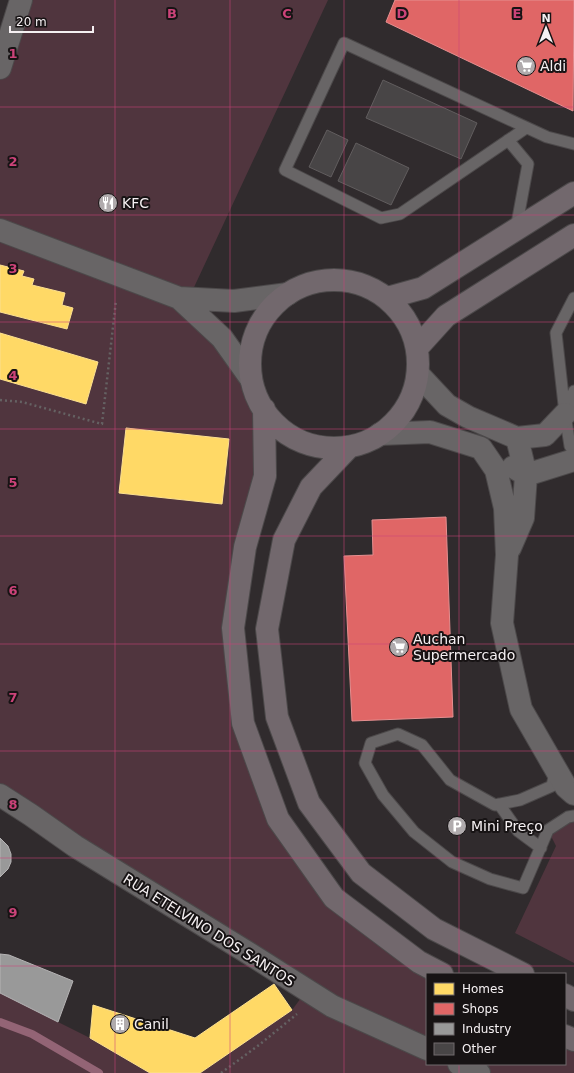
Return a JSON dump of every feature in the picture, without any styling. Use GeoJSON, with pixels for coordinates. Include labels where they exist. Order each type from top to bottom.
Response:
{"type":"FeatureCollection","features":[{"type":"Feature","properties":{"kind":"main road"},"geometry":{"type":"LineString","coordinates":[[387,298],[423,288],[574,193]]}},
{"type":"Feature","properties":{"kind":"main road"},"geometry":{"type":"LineString","coordinates":[[417,348],[446,316],[574,235]]}},
{"type":"Feature","properties":{"kind":"main road"},"geometry":{"type":"LineString","coordinates":[[335,280],[352,282],[370,288],[387,298],[405,318],[413,333],[417,348],[418,374],[412,397],[398,418],[380,434],[365,442],[348,447],[332,448],[316,446],[301,441],[282,429],[274,422],[264,409],[256,395],[251,379],[250,354],[257,330],[270,310],[288,294],[308,284],[319,281],[335,280]]}},
{"type":"Feature","properties":{"kind":"main road"},"geometry":{"type":"LineString","coordinates":[[264,409],[265,476],[245,547],[233,628],[243,723],[278,819],[334,898],[419,962],[440,973]]}},
{"type":"Feature","properties":{"kind":"main road"},"geometry":{"type":"LineString","coordinates":[[348,447],[311,487],[283,541],[267,629],[277,717],[309,803],[361,873],[434,929],[521,973]]}},
{"type":"Feature","properties":{"kind":"street"},"geometry":{"type":"LineString","coordinates":[[0,68],[21,0]]}},
{"type":"Feature","properties":{"kind":"street"},"geometry":{"type":"LineString","coordinates":[[0,230],[179,298],[234,301],[288,294]]}},
{"type":"Feature","properties":{"kind":"street"},"geometry":{"type":"LineString","coordinates":[[179,298],[222,338],[251,379]]}},
{"type":"Feature","properties":{"kind":"street"},"geometry":{"type":"LineString","coordinates":[[418,374],[447,405],[468,417],[517,438],[545,435],[569,411]]}},
{"type":"Feature","properties":{"kind":"street"},"geometry":{"type":"LineString","coordinates":[[380,434],[430,432],[481,448],[526,475],[574,460]]}},
{"type":"Feature","properties":{"kind":"street"},"geometry":{"type":"LineString","coordinates":[[507,555],[522,518],[526,475],[517,438]]}},
{"type":"Feature","properties":{"kind":"street"},"geometry":{"type":"LineString","coordinates":[[481,448],[496,470],[505,508],[507,555],[502,623],[521,710],[566,787],[574,794]]}},
{"type":"Feature","properties":{"kind":"street","name":"RUA ETELVINO DOS SANTOS"},"geometry":{"type":"LineString","coordinates":[[0,796],[76,846],[332,1006],[426,1050]]}},
{"type":"Feature","properties":{"kind":"street"},"geometry":{"type":"LineString","coordinates":[[461,1065],[479,1073]]}},
{"type":"Feature","properties":{"kind":"lane"},"geometry":{"type":"LineString","coordinates":[[526,128],[400,214],[381,218],[285,170],[344,43],[526,128],[548,137],[574,144]]}},
{"type":"Feature","properties":{"kind":"lane"},"geometry":{"type":"LineString","coordinates":[[508,140],[528,164],[516,229]]}},
{"type":"Feature","properties":{"kind":"lane"},"geometry":{"type":"LineString","coordinates":[[574,298],[556,333],[569,411],[570,446],[574,452]]}},
{"type":"Feature","properties":{"kind":"lane"},"geometry":{"type":"LineString","coordinates":[[569,411],[574,391]]}},
{"type":"Feature","properties":{"kind":"lane"},"geometry":{"type":"LineString","coordinates":[[556,769],[552,786],[520,800],[495,805],[450,780],[422,745],[398,734],[371,744],[365,763],[383,795],[414,832],[452,862],[490,880],[523,888],[548,830],[568,816],[574,816]]}},
{"type":"Feature","properties":{"kind":"lane"},"geometry":{"type":"LineString","coordinates":[[499,804],[518,831],[541,848]]}},
{"type":"Feature","properties":{"kind":"path"},"geometry":{"type":"LineString","coordinates":[[0,400],[22,402],[102,424],[119,275]]}},
{"type":"Feature","properties":{"kind":"path"},"geometry":{"type":"LineString","coordinates":[[221,1073],[259,1045],[317,997]]}},
{"type":"Feature","properties":{"kind":"shaded area"},"geometry":{"type":"Polygon","coordinates":[[[25,0],[328,0],[189,298],[251,379],[256,395],[264,409],[245,547],[243,723],[306,858],[426,973],[426,1065],[566,1065],[566,1036],[574,1040],[574,1073],[200,1073],[292,1010],[307,990],[0,795],[0,77],[25,0]]]}},
{"type":"Feature","properties":{"kind":"shaded area"},"geometry":{"type":"Polygon","coordinates":[[[574,816],[574,963],[515,933],[556,846],[548,830],[574,816]]]}},
{"type":"Feature","properties":{"kind":"shaded area"},"geometry":{"type":"Polygon","coordinates":[[[0,993],[90,1038],[150,1073],[0,1073],[0,993]]]}},
{"type":"Feature","properties":{"kind":"building: Homes"},"geometry":{"type":"Polygon","coordinates":[[[0,265],[24,271],[22,276],[34,279],[32,285],[65,293],[62,305],[73,308],[67,329],[0,312],[0,265]]]}},
{"type":"Feature","properties":{"kind":"building: Homes"},"geometry":{"type":"Polygon","coordinates":[[[0,333],[98,362],[86,404],[0,379],[0,333]]]}},
{"type":"Feature","properties":{"kind":"building: Homes"},"geometry":{"type":"Polygon","coordinates":[[[126,428],[229,439],[222,504],[119,493],[126,428]]]}},
{"type":"Feature","properties":{"kind":"building: Homes","name":"Canil"},"geometry":{"type":"Polygon","coordinates":[[[274,984],[292,1010],[200,1073],[150,1073],[90,1038],[93,1005],[195,1038],[274,984]]]}},
{"type":"Feature","properties":{"kind":"building: Shops","name":"Aldi"},"geometry":{"type":"Polygon","coordinates":[[[395,0],[574,0],[573,111],[386,22],[395,0]]]}},
{"type":"Feature","properties":{"kind":"building: Shops","name":"Auchan Supermercado"},"geometry":{"type":"Polygon","coordinates":[[[446,517],[453,717],[352,721],[344,556],[373,555],[372,520],[446,517]]]}},
{"type":"Feature","properties":{"kind":"building: Industry"},"geometry":{"type":"Polygon","coordinates":[[[0,838],[8,846],[11,854],[11,862],[8,869],[0,877],[0,838]]]}},
{"type":"Feature","properties":{"kind":"building: Industry"},"geometry":{"type":"Polygon","coordinates":[[[0,954],[9,955],[73,981],[58,1022],[0,993],[0,954]]]}},
{"type":"Feature","properties":{"kind":"building: Other"},"geometry":{"type":"Polygon","coordinates":[[[383,80],[477,123],[461,159],[366,118],[383,80]]]}},
{"type":"Feature","properties":{"kind":"building: Other"},"geometry":{"type":"Polygon","coordinates":[[[327,130],[348,140],[331,177],[309,167],[327,130]]]}},
{"type":"Feature","properties":{"kind":"building: Other"},"geometry":{"type":"Polygon","coordinates":[[[356,143],[409,168],[391,205],[338,181],[356,143]]]}},
{"type":"Feature","properties":{"kind":"waterway"},"geometry":{"type":"LineString","coordinates":[[0,1022],[32,1034],[99,1073]]}},
{"type":"Feature","properties":{"kind":"place","name":"Aldi"},"geometry":{"type":"Point","coordinates":[526,66]}},
{"type":"Feature","properties":{"kind":"place","name":"KFC"},"geometry":{"type":"Point","coordinates":[108,203]}},
{"type":"Feature","properties":{"kind":"place","name":"Auchan Supermercado"},"geometry":{"type":"Point","coordinates":[399,647]}},
{"type":"Feature","properties":{"kind":"place","name":"Mini Preço"},"geometry":{"type":"Point","coordinates":[457,826]}},
{"type":"Feature","properties":{"kind":"place","name":"Canil"},"geometry":{"type":"Point","coordinates":[120,1024]}}]}
